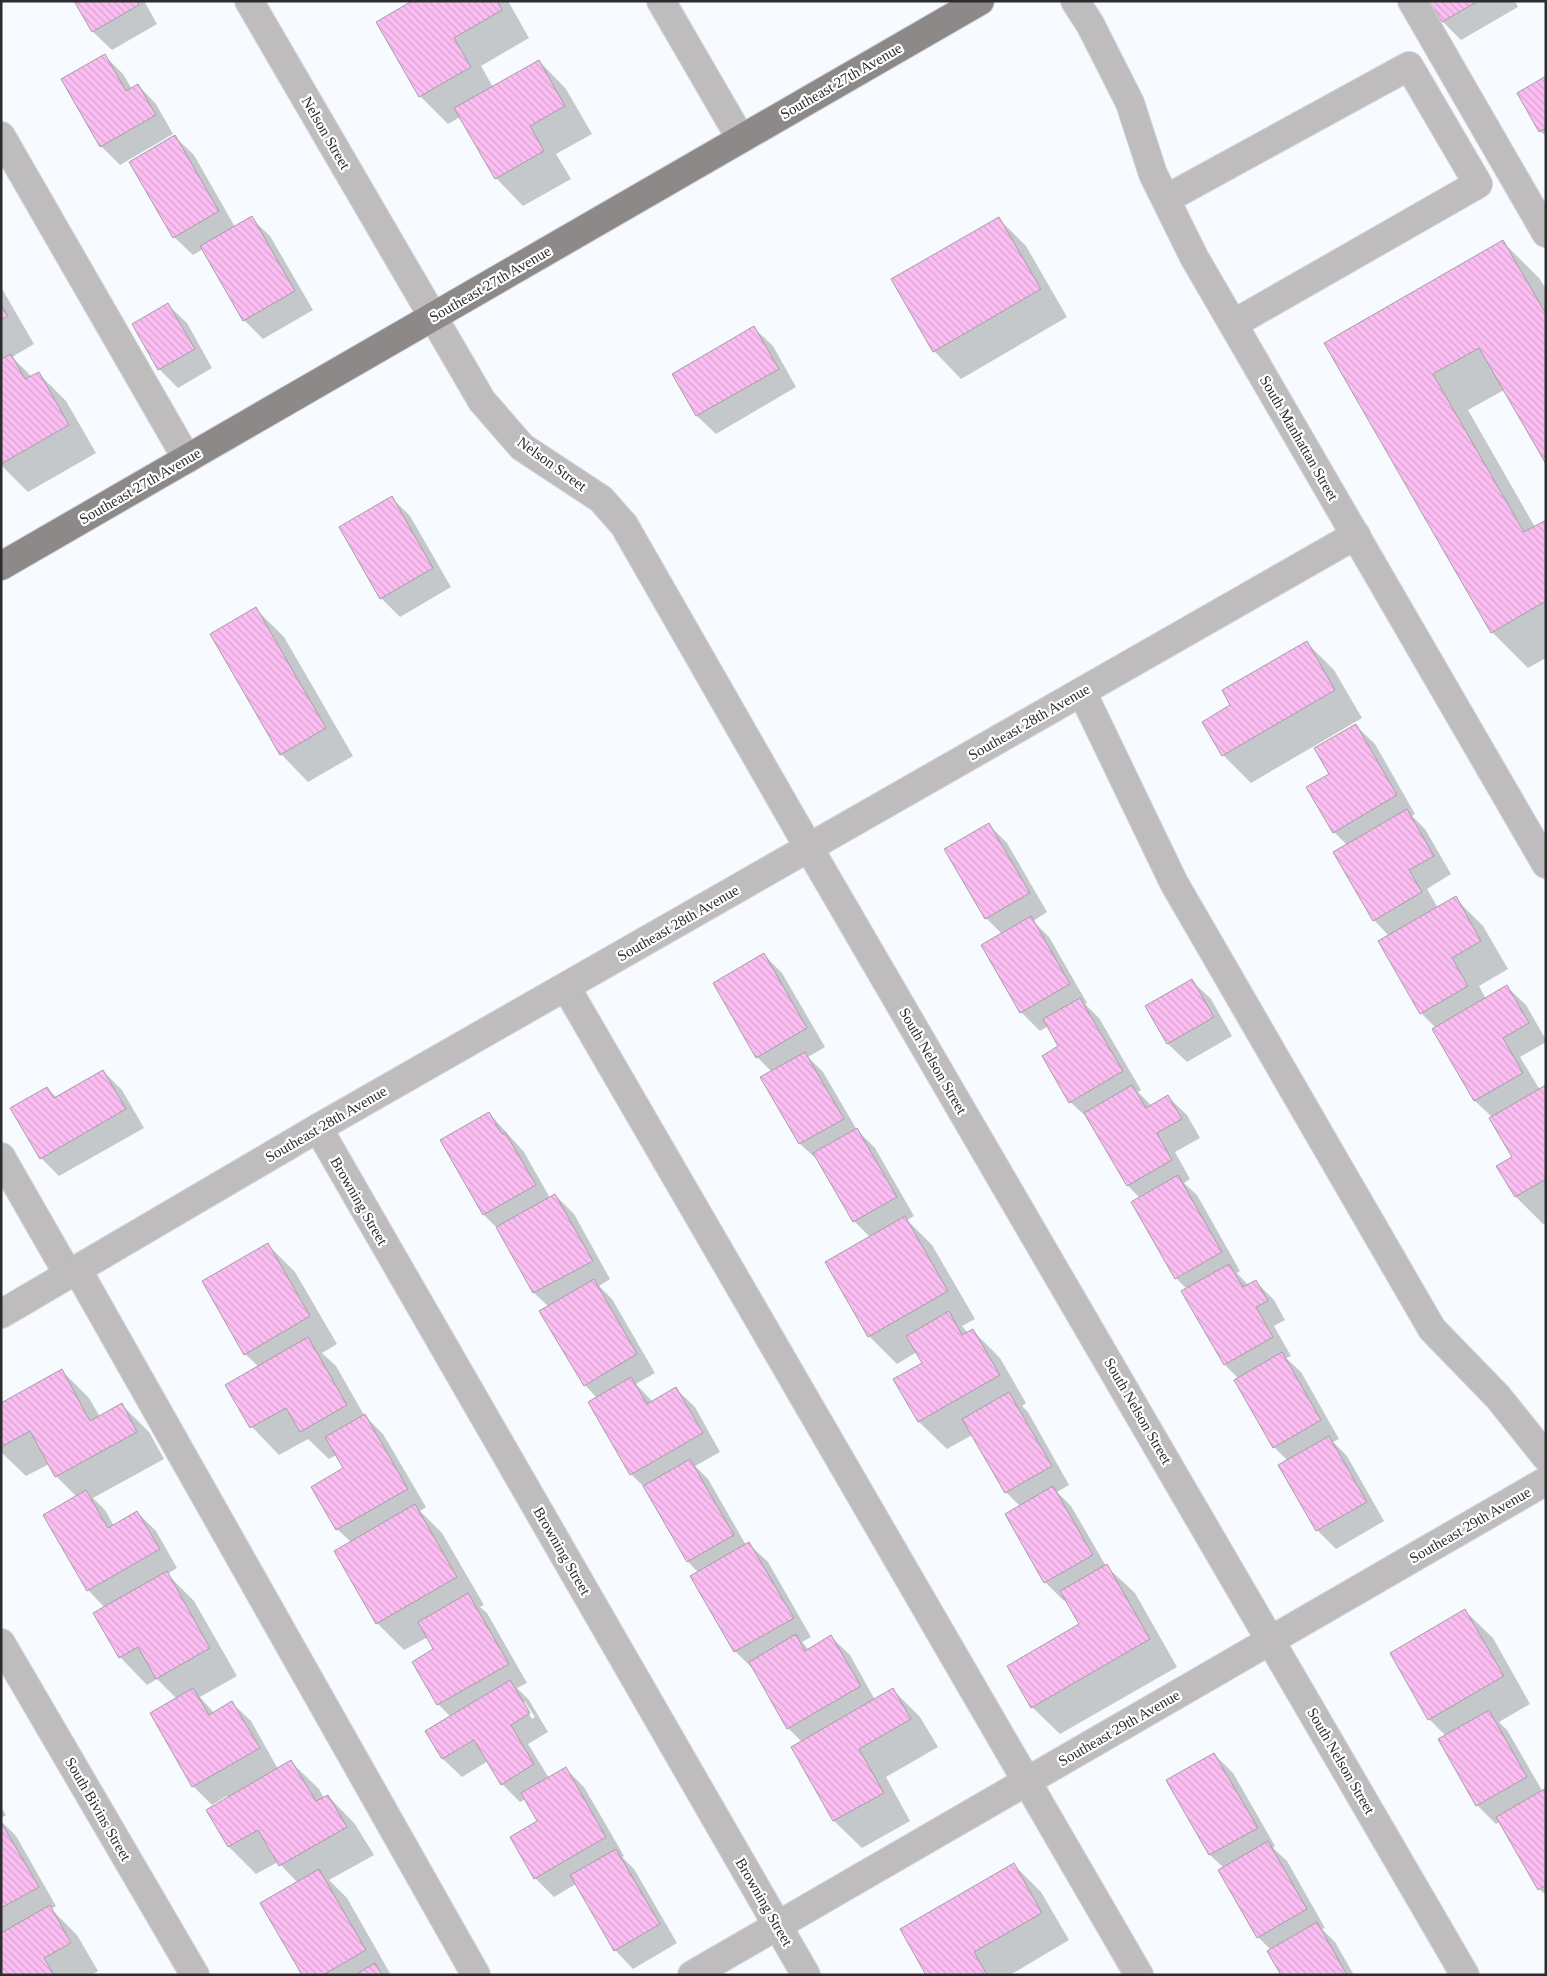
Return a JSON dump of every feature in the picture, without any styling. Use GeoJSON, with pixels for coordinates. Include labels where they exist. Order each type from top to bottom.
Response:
{"type":"FeatureCollection","features":[{"type":"Feature","properties":{"kind":"main road","name":"Southeast 27th Avenue"},"geometry":{"type":"LineString","coordinates":[[1,566],[980,1]]}},
{"type":"Feature","properties":{"kind":"street","name":"Nelson Street"},"geometry":{"type":"LineString","coordinates":[[249,1],[482,401],[522,447],[601,498],[624,525],[809,848]]}},
{"type":"Feature","properties":{"kind":"street"},"geometry":{"type":"LineString","coordinates":[[661,1],[741,139]]}},
{"type":"Feature","properties":{"kind":"street","name":"South Manhattan Street"},"geometry":{"type":"LineString","coordinates":[[1075,1],[1090,24],[1130,103],[1153,174],[1194,257],[1546,864]]}},
{"type":"Feature","properties":{"kind":"street"},"geometry":{"type":"LineString","coordinates":[[1412,1],[1546,233]]}},
{"type":"Feature","properties":{"kind":"street"},"geometry":{"type":"LineString","coordinates":[[1166,199],[1409,66],[1478,184],[1234,324]]}},
{"type":"Feature","properties":{"kind":"street"},"geometry":{"type":"LineString","coordinates":[[1,136],[187,459]]}},
{"type":"Feature","properties":{"kind":"street","name":"Southeast 28th Avenue"},"geometry":{"type":"LineString","coordinates":[[1,1314],[318,1128],[1356,535]]}},
{"type":"Feature","properties":{"kind":"street"},"geometry":{"type":"LineString","coordinates":[[1082,692],[1174,883],[1432,1329],[1498,1397],[1546,1457]]}},
{"type":"Feature","properties":{"kind":"street","name":"South Nelson Street"},"geometry":{"type":"LineString","coordinates":[[809,848],[1272,1640],[1465,1975]]}},
{"type":"Feature","properties":{"kind":"street"},"geometry":{"type":"LineString","coordinates":[[566,987],[1139,1975]]}},
{"type":"Feature","properties":{"kind":"street","name":"Browning Street"},"geometry":{"type":"LineString","coordinates":[[318,1128],[806,1975]]}},
{"type":"Feature","properties":{"kind":"street"},"geometry":{"type":"LineString","coordinates":[[1,1157],[73,1272],[476,1975]]}},
{"type":"Feature","properties":{"kind":"street","name":"Southeast 29th Avenue"},"geometry":{"type":"LineString","coordinates":[[692,1975],[1546,1481]]}},
{"type":"Feature","properties":{"kind":"street","name":"South Bivins Street"},"geometry":{"type":"LineString","coordinates":[[1,1643],[195,1975]]}},
{"type":"Feature","properties":{"kind":"building"},"geometry":{"type":"Polygon","coordinates":[[[74,1],[137,1],[139,5],[92,32],[74,1]]]}},
{"type":"Feature","properties":{"kind":"building"},"geometry":{"type":"Polygon","coordinates":[[[412,1],[497,1],[502,10],[454,38],[471,67],[419,97],[376,22],[412,1]]]}},
{"type":"Feature","properties":{"kind":"building"},"geometry":{"type":"Polygon","coordinates":[[[1429,1],[1478,1],[1442,22],[1429,1]]]}},
{"type":"Feature","properties":{"kind":"building"},"geometry":{"type":"Polygon","coordinates":[[[105,54],[126,91],[138,84],[156,115],[100,147],[61,79],[105,54]]]}},
{"type":"Feature","properties":{"kind":"building"},"geometry":{"type":"Polygon","coordinates":[[[539,60],[565,106],[530,126],[544,151],[495,179],[454,108],[539,60]]]}},
{"type":"Feature","properties":{"kind":"building"},"geometry":{"type":"Polygon","coordinates":[[[1546,76],[1546,128],[1539,132],[1517,93],[1546,76]]]}},
{"type":"Feature","properties":{"kind":"building"},"geometry":{"type":"Polygon","coordinates":[[[175,135],[219,211],[173,238],[129,162],[175,135]]]}},
{"type":"Feature","properties":{"kind":"building"},"geometry":{"type":"Polygon","coordinates":[[[252,216],[295,291],[243,321],[200,246],[252,216]]]}},
{"type":"Feature","properties":{"kind":"building"},"geometry":{"type":"Polygon","coordinates":[[[999,217],[1041,289],[933,352],[891,279],[999,217]]]}},
{"type":"Feature","properties":{"kind":"building"},"geometry":{"type":"Polygon","coordinates":[[[1503,240],[1546,314],[1546,464],[1479,348],[1433,374],[1524,532],[1546,520],[1546,601],[1491,633],[1324,343],[1503,240]]]}},
{"type":"Feature","properties":{"kind":"building"},"geometry":{"type":"Polygon","coordinates":[[[168,303],[195,349],[158,370],[132,324],[168,303]]]}},
{"type":"Feature","properties":{"kind":"building"},"geometry":{"type":"Polygon","coordinates":[[[1,305],[8,316],[1,320],[1,305]]]}},
{"type":"Feature","properties":{"kind":"building"},"geometry":{"type":"Polygon","coordinates":[[[754,326],[779,369],[696,416],[672,374],[754,326]]]}},
{"type":"Feature","properties":{"kind":"building"},"geometry":{"type":"Polygon","coordinates":[[[11,354],[25,379],[39,372],[69,425],[1,464],[1,359],[11,354]]]}},
{"type":"Feature","properties":{"kind":"building"},"geometry":{"type":"Polygon","coordinates":[[[392,496],[433,568],[380,599],[339,527],[392,496]]]}},
{"type":"Feature","properties":{"kind":"building"},"geometry":{"type":"Polygon","coordinates":[[[256,607],[326,728],[280,755],[210,634],[256,607]]]}},
{"type":"Feature","properties":{"kind":"building"},"geometry":{"type":"Polygon","coordinates":[[[1307,641],[1335,690],[1222,756],[1202,722],[1230,705],[1222,690],[1307,641]]]}},
{"type":"Feature","properties":{"kind":"building"},"geometry":{"type":"Polygon","coordinates":[[[1356,724],[1397,795],[1333,833],[1306,787],[1329,774],[1314,748],[1356,724]]]}},
{"type":"Feature","properties":{"kind":"building"},"geometry":{"type":"Polygon","coordinates":[[[1407,809],[1434,856],[1409,870],[1422,892],[1373,921],[1333,852],[1407,809]]]}},
{"type":"Feature","properties":{"kind":"building"},"geometry":{"type":"Polygon","coordinates":[[[989,823],[1030,893],[985,919],[944,849],[989,823]]]}},
{"type":"Feature","properties":{"kind":"building"},"geometry":{"type":"Polygon","coordinates":[[[1456,896],[1481,941],[1452,958],[1468,986],[1420,1014],[1378,941],[1456,896]]]}},
{"type":"Feature","properties":{"kind":"building"},"geometry":{"type":"Polygon","coordinates":[[[1031,916],[1070,984],[1020,1013],[981,945],[1031,916]]]}},
{"type":"Feature","properties":{"kind":"building"},"geometry":{"type":"Polygon","coordinates":[[[764,953],[807,1028],[756,1058],[713,983],[764,953]]]}},
{"type":"Feature","properties":{"kind":"building"},"geometry":{"type":"Polygon","coordinates":[[[1192,979],[1214,1017],[1167,1044],[1145,1006],[1192,979]]]}},
{"type":"Feature","properties":{"kind":"building"},"geometry":{"type":"Polygon","coordinates":[[[1507,985],[1529,1023],[1503,1038],[1523,1073],[1474,1101],[1432,1029],[1507,985]]]}},
{"type":"Feature","properties":{"kind":"building"},"geometry":{"type":"Polygon","coordinates":[[[1080,998],[1123,1071],[1069,1103],[1042,1056],[1058,1046],[1043,1019],[1080,998]]]}},
{"type":"Feature","properties":{"kind":"building"},"geometry":{"type":"Polygon","coordinates":[[[805,1052],[844,1119],[799,1144],[760,1077],[805,1052]]]}},
{"type":"Feature","properties":{"kind":"building"},"geometry":{"type":"Polygon","coordinates":[[[103,1070],[126,1109],[40,1159],[10,1108],[47,1087],[54,1098],[103,1070]]]}},
{"type":"Feature","properties":{"kind":"building"},"geometry":{"type":"Polygon","coordinates":[[[1132,1085],[1146,1108],[1168,1095],[1182,1119],[1157,1133],[1172,1160],[1127,1186],[1084,1113],[1132,1085]]]}},
{"type":"Feature","properties":{"kind":"building"},"geometry":{"type":"Polygon","coordinates":[[[1546,1085],[1546,1179],[1515,1197],[1496,1166],[1512,1157],[1489,1118],[1546,1085]]]}},
{"type":"Feature","properties":{"kind":"building"},"geometry":{"type":"Polygon","coordinates":[[[489,1112],[502,1134],[505,1132],[536,1185],[483,1215],[440,1140],[489,1112]]]}},
{"type":"Feature","properties":{"kind":"building"},"geometry":{"type":"Polygon","coordinates":[[[857,1128],[897,1197],[853,1222],[813,1153],[857,1128]]]}},
{"type":"Feature","properties":{"kind":"building"},"geometry":{"type":"Polygon","coordinates":[[[1178,1175],[1222,1252],[1175,1279],[1131,1202],[1178,1175]]]}},
{"type":"Feature","properties":{"kind":"building"},"geometry":{"type":"Polygon","coordinates":[[[555,1194],[593,1261],[533,1293],[496,1227],[555,1194]]]}},
{"type":"Feature","properties":{"kind":"building"},"geometry":{"type":"Polygon","coordinates":[[[905,1216],[948,1291],[868,1337],[825,1262],[905,1216]]]}},
{"type":"Feature","properties":{"kind":"building"},"geometry":{"type":"Polygon","coordinates":[[[268,1243],[310,1316],[244,1355],[202,1281],[268,1243]]]}},
{"type":"Feature","properties":{"kind":"building"},"geometry":{"type":"Polygon","coordinates":[[[1229,1264],[1243,1287],[1256,1280],[1268,1301],[1256,1307],[1273,1337],[1224,1365],[1181,1291],[1229,1264]]]}},
{"type":"Feature","properties":{"kind":"building"},"geometry":{"type":"Polygon","coordinates":[[[594,1279],[637,1354],[584,1386],[539,1311],[594,1279]]]}},
{"type":"Feature","properties":{"kind":"building"},"geometry":{"type":"Polygon","coordinates":[[[949,1311],[962,1335],[973,1329],[1000,1375],[918,1422],[893,1379],[922,1363],[906,1336],[949,1311]]]}},
{"type":"Feature","properties":{"kind":"building"},"geometry":{"type":"Polygon","coordinates":[[[308,1337],[347,1405],[300,1432],[286,1408],[250,1428],[225,1385],[308,1337]]]}},
{"type":"Feature","properties":{"kind":"building"},"geometry":{"type":"Polygon","coordinates":[[[1282,1352],[1321,1420],[1273,1448],[1234,1380],[1282,1352]]]}},
{"type":"Feature","properties":{"kind":"building"},"geometry":{"type":"Polygon","coordinates":[[[62,1369],[90,1421],[122,1403],[137,1432],[55,1477],[30,1431],[1,1447],[1,1403],[62,1369]]]}},
{"type":"Feature","properties":{"kind":"building"},"geometry":{"type":"Polygon","coordinates":[[[631,1377],[647,1404],[676,1387],[703,1433],[630,1475],[588,1402],[631,1377]]]}},
{"type":"Feature","properties":{"kind":"building"},"geometry":{"type":"Polygon","coordinates":[[[1009,1392],[1052,1466],[1005,1493],[962,1419],[1009,1392]]]}},
{"type":"Feature","properties":{"kind":"building"},"geometry":{"type":"Polygon","coordinates":[[[365,1414],[408,1489],[336,1530],[311,1487],[343,1468],[325,1437],[365,1414]]]}},
{"type":"Feature","properties":{"kind":"building"},"geometry":{"type":"Polygon","coordinates":[[[1329,1436],[1367,1502],[1316,1531],[1278,1465],[1329,1436]]]}},
{"type":"Feature","properties":{"kind":"building"},"geometry":{"type":"Polygon","coordinates":[[[690,1459],[734,1535],[687,1562],[643,1486],[690,1459]]]}},
{"type":"Feature","properties":{"kind":"building"},"geometry":{"type":"Polygon","coordinates":[[[1053,1486],[1093,1555],[1044,1583],[1005,1514],[1053,1486]]]}},
{"type":"Feature","properties":{"kind":"building"},"geometry":{"type":"Polygon","coordinates":[[[86,1490],[108,1528],[137,1511],[160,1549],[87,1591],[43,1515],[86,1490]]]}},
{"type":"Feature","properties":{"kind":"building"},"geometry":{"type":"Polygon","coordinates":[[[415,1504],[457,1577],[376,1624],[334,1551],[415,1504]]]}},
{"type":"Feature","properties":{"kind":"building"},"geometry":{"type":"Polygon","coordinates":[[[749,1542],[794,1618],[734,1652],[690,1576],[749,1542]]]}},
{"type":"Feature","properties":{"kind":"building"},"geometry":{"type":"Polygon","coordinates":[[[1107,1564],[1150,1639],[1031,1708],[1007,1666],[1079,1624],[1060,1591],[1107,1564]]]}},
{"type":"Feature","properties":{"kind":"building"},"geometry":{"type":"Polygon","coordinates":[[[167,1571],[210,1648],[156,1679],[138,1647],[119,1658],[93,1613],[167,1571]]]}},
{"type":"Feature","properties":{"kind":"building"},"geometry":{"type":"Polygon","coordinates":[[[468,1593],[509,1664],[437,1705],[412,1662],[433,1649],[418,1622],[468,1593]]]}},
{"type":"Feature","properties":{"kind":"building"},"geometry":{"type":"Polygon","coordinates":[[[1465,1609],[1504,1676],[1428,1720],[1390,1653],[1465,1609]]]}},
{"type":"Feature","properties":{"kind":"building"},"geometry":{"type":"Polygon","coordinates":[[[796,1634],[805,1651],[831,1635],[861,1686],[787,1729],[749,1662],[796,1634]]]}},
{"type":"Feature","properties":{"kind":"building"},"geometry":{"type":"Polygon","coordinates":[[[510,1680],[530,1713],[511,1725],[534,1764],[501,1785],[474,1740],[442,1759],[425,1731],[510,1680]]]}},
{"type":"Feature","properties":{"kind":"building"},"geometry":{"type":"Polygon","coordinates":[[[193,1688],[209,1715],[232,1701],[260,1748],[192,1787],[150,1713],[193,1688]]]}},
{"type":"Feature","properties":{"kind":"building"},"geometry":{"type":"Polygon","coordinates":[[[893,1688],[911,1719],[859,1749],[884,1793],[833,1821],[791,1747],[893,1688]]]}},
{"type":"Feature","properties":{"kind":"building"},"geometry":{"type":"Polygon","coordinates":[[[1489,1710],[1527,1777],[1476,1806],[1438,1739],[1489,1710]]]}},
{"type":"Feature","properties":{"kind":"building"},"geometry":{"type":"Polygon","coordinates":[[[1214,1753],[1258,1828],[1209,1855],[1166,1780],[1214,1753]]]}},
{"type":"Feature","properties":{"kind":"building"},"geometry":{"type":"Polygon","coordinates":[[[291,1760],[316,1801],[328,1795],[347,1827],[279,1866],[258,1830],[228,1847],[206,1810],[291,1760]]]}},
{"type":"Feature","properties":{"kind":"building"},"geometry":{"type":"Polygon","coordinates":[[[566,1767],[606,1837],[534,1879],[510,1837],[537,1821],[521,1793],[566,1767]]]}},
{"type":"Feature","properties":{"kind":"building"},"geometry":{"type":"Polygon","coordinates":[[[1546,1788],[1546,1885],[1538,1890],[1496,1817],[1546,1788]]]}},
{"type":"Feature","properties":{"kind":"building"},"geometry":{"type":"Polygon","coordinates":[[[1,1822],[39,1887],[1,1908],[1,1822]]]}},
{"type":"Feature","properties":{"kind":"building"},"geometry":{"type":"Polygon","coordinates":[[[1268,1841],[1307,1909],[1257,1938],[1218,1870],[1268,1841]]]}},
{"type":"Feature","properties":{"kind":"building"},"geometry":{"type":"Polygon","coordinates":[[[616,1849],[660,1924],[614,1951],[570,1875],[616,1849]]]}},
{"type":"Feature","properties":{"kind":"building"},"geometry":{"type":"Polygon","coordinates":[[[1014,1863],[1042,1913],[974,1952],[987,1975],[926,1975],[900,1929],[1014,1863]]]}},
{"type":"Feature","properties":{"kind":"building"},"geometry":{"type":"Polygon","coordinates":[[[319,1869],[366,1950],[323,1975],[302,1975],[260,1903],[319,1869]]]}},
{"type":"Feature","properties":{"kind":"building"},"geometry":{"type":"Polygon","coordinates":[[[50,1905],[71,1943],[44,1958],[54,1975],[1,1975],[1,1933],[50,1905]]]}},
{"type":"Feature","properties":{"kind":"building"},"geometry":{"type":"Polygon","coordinates":[[[1317,1922],[1347,1975],[1281,1975],[1267,1951],[1317,1922]]]}},
{"type":"Feature","properties":{"kind":"building"},"geometry":{"type":"Polygon","coordinates":[[[375,1963],[382,1975],[355,1975],[375,1963]]]}}]}
